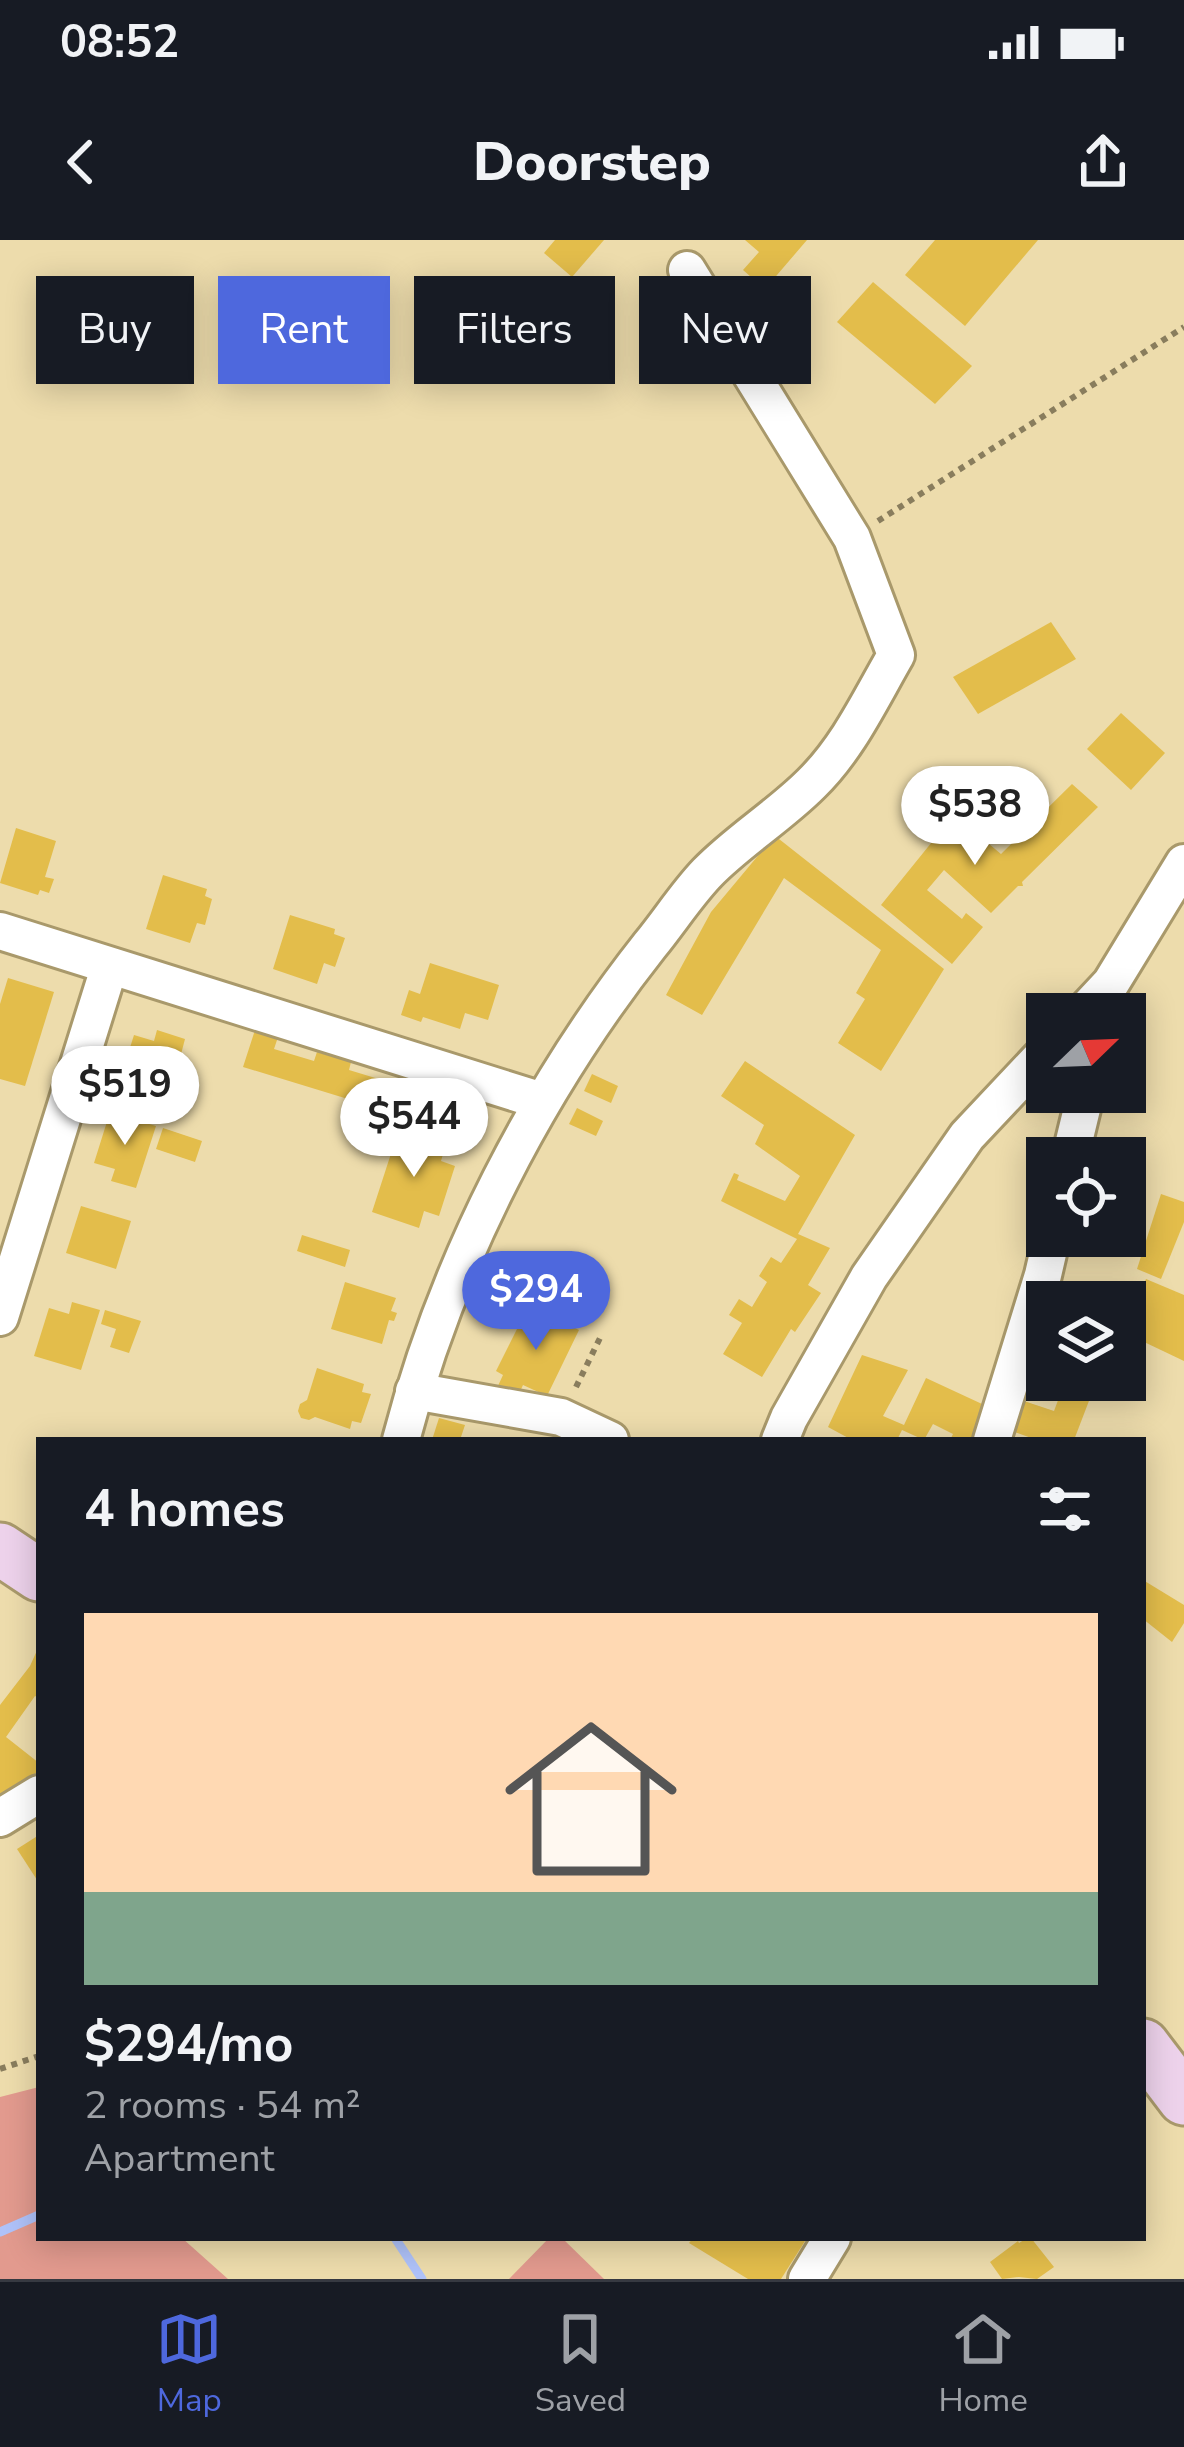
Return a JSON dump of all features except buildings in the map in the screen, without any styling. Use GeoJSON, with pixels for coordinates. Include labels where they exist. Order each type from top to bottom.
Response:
{"type":"FeatureCollection","features":[{"type":"Feature","properties":{"kind":"street"},"geometry":{"type":"LineString","coordinates":[[402,1437],[460,1266],[542,1101],[620,982],[706,874],[812,784],[845,745],[896,655],[852,538],[687,270]]}},
{"type":"Feature","properties":{"kind":"street"},"geometry":{"type":"LineString","coordinates":[[1111,993],[1184,862]]}},
{"type":"Feature","properties":{"kind":"street"},"geometry":{"type":"LineString","coordinates":[[0,931],[542,1101]]}},
{"type":"Feature","properties":{"kind":"street"},"geometry":{"type":"LineString","coordinates":[[0,1317],[110,968]]}},
{"type":"Feature","properties":{"kind":"street"},"geometry":{"type":"LineString","coordinates":[[782,1437],[869,1277],[967,1136],[1026,1073]]}},
{"type":"Feature","properties":{"kind":"street"},"geometry":{"type":"LineString","coordinates":[[993,1437],[1047,1257]]}},
{"type":"Feature","properties":{"kind":"street"},"geometry":{"type":"LineString","coordinates":[[414,1391],[561,1417],[604,1437]]}},
{"type":"Feature","properties":{"kind":"street"},"geometry":{"type":"LineString","coordinates":[[0,1549],[36,1573]]}},
{"type":"Feature","properties":{"kind":"street"},"geometry":{"type":"LineString","coordinates":[[0,1818],[36,1796]]}},
{"type":"Feature","properties":{"kind":"street"},"geometry":{"type":"LineString","coordinates":[[1146,2049],[1184,2099]]}},
{"type":"Feature","properties":{"kind":"street"},"geometry":{"type":"LineString","coordinates":[[807,2279],[830,2241]]}},
{"type":"Feature","properties":{"kind":"path"},"geometry":{"type":"LineString","coordinates":[[852,538],[1184,327]]}},
{"type":"Feature","properties":{"kind":"path"},"geometry":{"type":"LineString","coordinates":[[561,1417],[601,1336]]}},
{"type":"Feature","properties":{"kind":"path"},"geometry":{"type":"LineString","coordinates":[[0,2069],[36,2057]]}},
{"type":"Feature","properties":{"kind":"shaded area"},"geometry":{"type":"Polygon","coordinates":[[[36,2088],[36,2241],[185,2241],[228,2279],[0,2279],[0,2097],[36,2088]]]}},
{"type":"Feature","properties":{"kind":"shaded area"},"geometry":{"type":"Polygon","coordinates":[[[546,2241],[565,2241],[604,2279],[509,2279],[546,2241]]]}},
{"type":"Feature","properties":{"kind":"waterway"},"geometry":{"type":"LineString","coordinates":[[0,2232],[36,2216]]}},
{"type":"Feature","properties":{"kind":"waterway"},"geometry":{"type":"LineString","coordinates":[[397,2241],[422,2279]]}}]}
